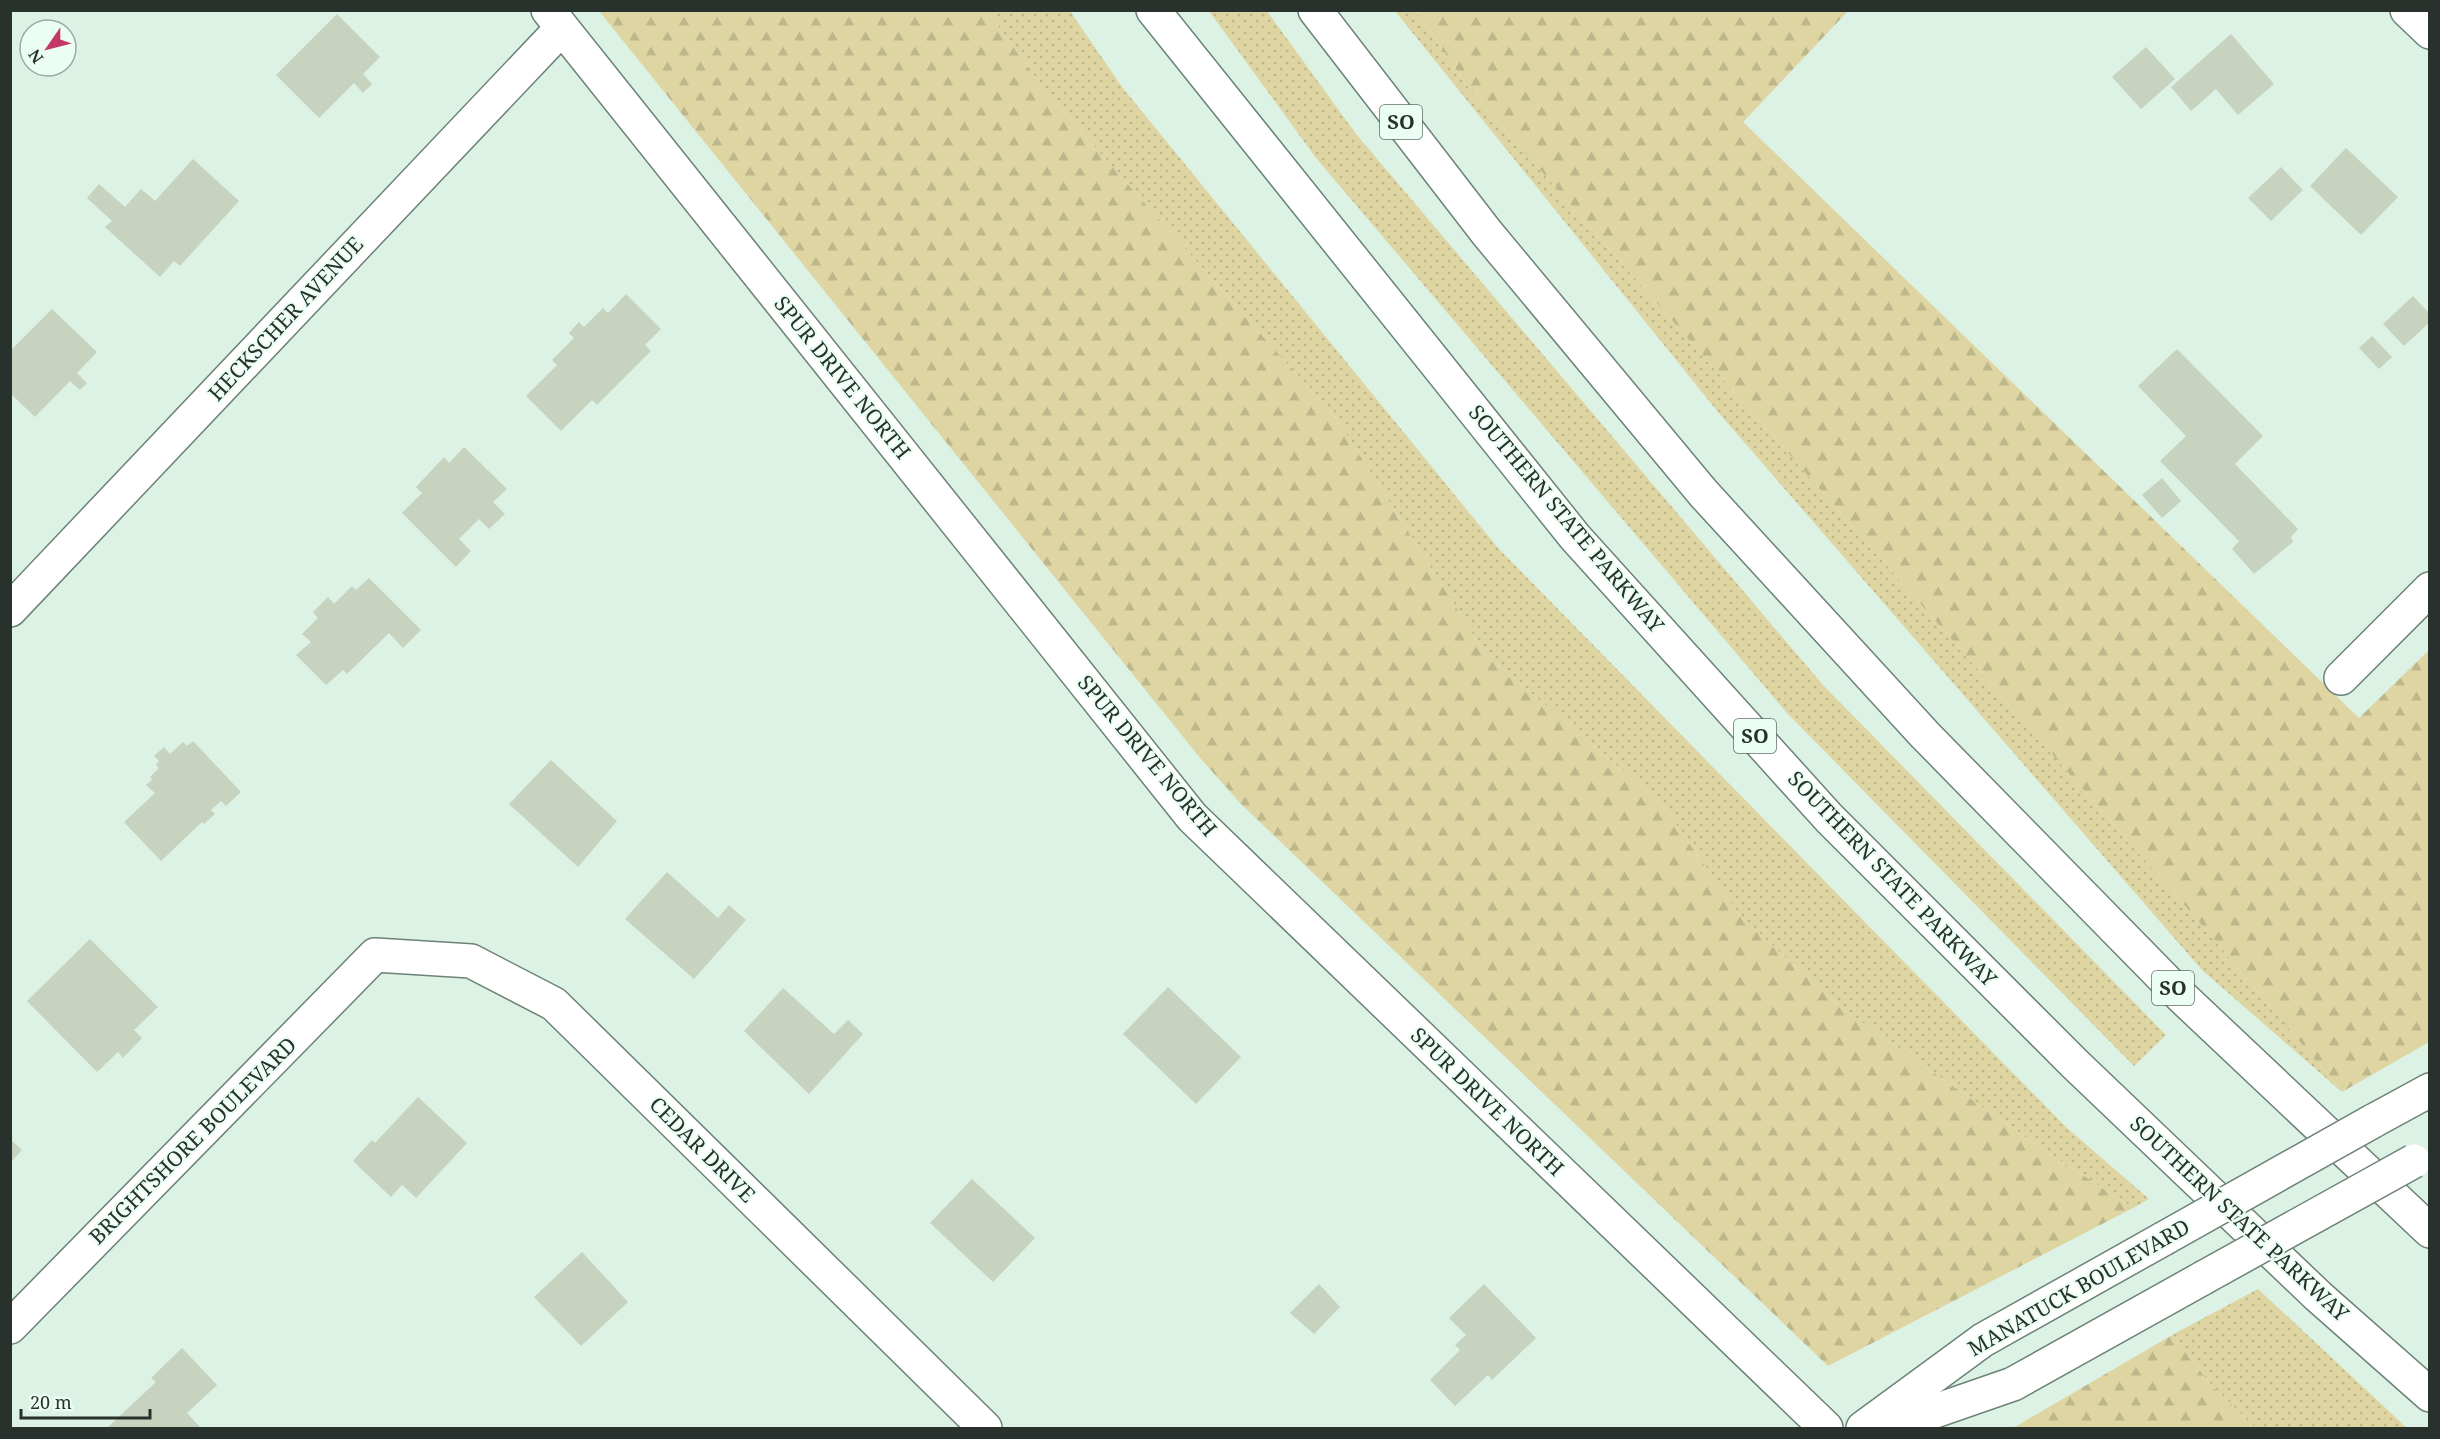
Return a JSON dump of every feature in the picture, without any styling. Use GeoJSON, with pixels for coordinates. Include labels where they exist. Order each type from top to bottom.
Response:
{"type":"FeatureCollection","features":[{"type":"Feature","properties":{"kind":"main road"},"geometry":{"type":"LineString","coordinates":[[1142,10],[1349,255]]}},
{"type":"Feature","properties":{"kind":"main road","name":"SOUTHERN STATE PARKWAY"},"geometry":{"type":"LineString","coordinates":[[1153,10],[1575,537],[1829,818],[2075,1064],[2318,1296],[2430,1395]]}},
{"type":"Feature","properties":{"kind":"main road","name":"SO"},"geometry":{"type":"LineString","coordinates":[[1315,10],[1487,233],[1704,494],[1925,735],[2182,997],[2430,1231]]}},
{"type":"Feature","properties":{"kind":"main road"},"geometry":{"type":"LineString","coordinates":[[1343,10],[1487,233]]}},
{"type":"Feature","properties":{"kind":"main road"},"geometry":{"type":"LineString","coordinates":[[2407,10],[2430,32]]}},
{"type":"Feature","properties":{"kind":"main road","name":"HECKSCHER AVENUE"},"geometry":{"type":"LineString","coordinates":[[10,610],[555,19]]}},
{"type":"Feature","properties":{"kind":"main road","name":"SPUR DRIVE NORTH"},"geometry":{"type":"LineString","coordinates":[[555,19],[1192,817],[1826,1428]]}},
{"type":"Feature","properties":{"kind":"main road"},"geometry":{"type":"LineString","coordinates":[[2341,678],[2430,589]]}},
{"type":"Feature","properties":{"kind":"main road","name":"BRIGHTSHORE BOULEVARD"},"geometry":{"type":"LineString","coordinates":[[10,1327],[375,955]]}},
{"type":"Feature","properties":{"kind":"main road","name":"CEDAR DRIVE"},"geometry":{"type":"LineString","coordinates":[[375,955],[471,961],[554,1004],[985,1428]]}},
{"type":"Feature","properties":{"kind":"main road","name":"MANATUCK BOULEVARD"},"geometry":{"type":"LineString","coordinates":[[1863,1428],[1983,1340],[2430,1090]]}},
{"type":"Feature","properties":{"kind":"main road"},"geometry":{"type":"LineString","coordinates":[[1886,1428],[2013,1384],[2422,1157]]}},
{"type":"Feature","properties":{"kind":"green space"},"geometry":{"type":"Polygon","coordinates":[[[599,11],[987,11],[1046,92],[1338,421],[1486,655],[1661,803],[1740,916],[1839,1006],[2038,1146],[2133,1208],[1828,1366],[1241,804],[1201,759],[599,11]]]}},
{"type":"Feature","properties":{"kind":"green space"},"geometry":{"type":"Polygon","coordinates":[[[987,11],[1070,11],[1122,87],[1498,548],[2066,1127],[2149,1199],[2133,1208],[2038,1146],[1839,1006],[1740,916],[1661,803],[1486,655],[1338,421],[1046,92],[987,11]]]}},
{"type":"Feature","properties":{"kind":"green space"},"geometry":{"type":"Polygon","coordinates":[[[1209,11],[1267,11],[1356,134],[1822,684],[2166,1035],[2134,1066],[1787,713],[1316,158],[1209,11]]]}},
{"type":"Feature","properties":{"kind":"green space"},"geometry":{"type":"Polygon","coordinates":[[[1395,11],[1416,11],[1471,91],[2207,931],[2342,1092],[2202,970],[1718,412],[1395,11]]]}},
{"type":"Feature","properties":{"kind":"green space"},"geometry":{"type":"Polygon","coordinates":[[[1416,11],[1848,11],[1743,122],[2359,718],[2429,650],[2429,1042],[2342,1092],[2207,931],[1471,91],[1416,11]]]}},
{"type":"Feature","properties":{"kind":"green space"},"geometry":{"type":"Polygon","coordinates":[[[2258,1289],[2407,1428],[2256,1428],[2212,1386],[2172,1335],[2258,1289]]]}},
{"type":"Feature","properties":{"kind":"green space"},"geometry":{"type":"Polygon","coordinates":[[[2172,1335],[2212,1386],[2256,1428],[2013,1428],[2172,1335]]]}},
{"type":"Feature","properties":{"kind":"building"},"geometry":{"type":"Polygon","coordinates":[[[337,14],[380,57],[363,74],[372,84],[363,93],[354,83],[319,118],[276,75],[337,14]]]}},
{"type":"Feature","properties":{"kind":"building"},"geometry":{"type":"Polygon","coordinates":[[[2231,34],[2274,84],[2238,115],[2216,89],[2191,111],[2171,87],[2231,34]]]}},
{"type":"Feature","properties":{"kind":"building"},"geometry":{"type":"Polygon","coordinates":[[[2146,47],[2175,79],[2141,109],[2112,77],[2146,47]]]}},
{"type":"Feature","properties":{"kind":"building"},"geometry":{"type":"Polygon","coordinates":[[[2346,148],[2398,197],[2361,235],[2310,186],[2346,148]]]}},
{"type":"Feature","properties":{"kind":"building"},"geometry":{"type":"Polygon","coordinates":[[[193,159],[239,201],[180,266],[174,261],[160,277],[105,227],[112,221],[87,198],[99,184],[125,207],[141,189],[155,201],[193,159]]]}},
{"type":"Feature","properties":{"kind":"building"},"geometry":{"type":"Polygon","coordinates":[[[2281,167],[2303,190],[2271,221],[2248,198],[2281,167]]]}},
{"type":"Feature","properties":{"kind":"building"},"geometry":{"type":"Polygon","coordinates":[[[626,294],[661,329],[645,345],[651,351],[597,405],[592,400],[561,431],[526,396],[557,365],[552,360],[574,338],[569,333],[579,322],[584,327],[603,308],[608,313],[626,294]]]}},
{"type":"Feature","properties":{"kind":"building"},"geometry":{"type":"Polygon","coordinates":[[[2413,296],[2430,314],[2430,322],[2404,346],[2383,324],[2413,296]]]}},
{"type":"Feature","properties":{"kind":"building"},"geometry":{"type":"Polygon","coordinates":[[[52,309],[97,352],[77,373],[87,383],[80,390],[70,381],[35,417],[10,393],[10,351],[52,309]]]}},
{"type":"Feature","properties":{"kind":"building"},"geometry":{"type":"Polygon","coordinates":[[[2372,336],[2392,357],[2379,369],[2359,348],[2372,336]]]}},
{"type":"Feature","properties":{"kind":"building"},"geometry":{"type":"Polygon","coordinates":[[[2177,349],[2263,436],[2235,464],[2298,529],[2291,537],[2293,542],[2254,574],[2232,549],[2239,541],[2160,461],[2186,436],[2138,386],[2177,349]]]}},
{"type":"Feature","properties":{"kind":"building"},"geometry":{"type":"Polygon","coordinates":[[[464,447],[507,489],[493,502],[505,514],[489,529],[479,519],[459,539],[471,551],[456,567],[402,513],[422,493],[416,487],[444,457],[449,463],[464,447]]]}},
{"type":"Feature","properties":{"kind":"building"},"geometry":{"type":"Polygon","coordinates":[[[2162,478],[2181,501],[2162,518],[2142,495],[2162,478]]]}},
{"type":"Feature","properties":{"kind":"building"},"geometry":{"type":"Polygon","coordinates":[[[369,578],[421,630],[403,648],[389,633],[347,674],[343,670],[326,685],[296,655],[311,642],[302,634],[318,618],[313,612],[328,597],[334,604],[352,586],[356,590],[369,578]]]}},
{"type":"Feature","properties":{"kind":"building"},"geometry":{"type":"Polygon","coordinates":[[[193,741],[241,792],[226,806],[221,801],[211,810],[215,814],[204,824],[202,822],[161,861],[124,822],[155,793],[146,785],[159,768],[156,765],[159,761],[154,756],[164,747],[170,754],[183,742],[187,746],[193,741]]]}},
{"type":"Feature","properties":{"kind":"building"},"geometry":{"type":"Polygon","coordinates":[[[551,760],[617,821],[578,867],[509,804],[551,760]]]}},
{"type":"Feature","properties":{"kind":"building"},"geometry":{"type":"Polygon","coordinates":[[[667,872],[718,918],[729,905],[746,920],[694,979],[625,919],[667,872]]]}},
{"type":"Feature","properties":{"kind":"building"},"geometry":{"type":"Polygon","coordinates":[[[90,939],[158,1007],[134,1030],[142,1038],[123,1058],[118,1052],[97,1072],[27,1001],[90,939]]]}},
{"type":"Feature","properties":{"kind":"building"},"geometry":{"type":"Polygon","coordinates":[[[1168,987],[1241,1057],[1196,1104],[1123,1034],[1168,987]]]}},
{"type":"Feature","properties":{"kind":"building"},"geometry":{"type":"Polygon","coordinates":[[[783,988],[834,1034],[848,1020],[863,1034],[809,1094],[744,1031],[783,988]]]}},
{"type":"Feature","properties":{"kind":"building"},"geometry":{"type":"Polygon","coordinates":[[[418,1097],[467,1143],[416,1198],[402,1185],[391,1197],[353,1161],[372,1140],[375,1143],[418,1097]]]}},
{"type":"Feature","properties":{"kind":"building"},"geometry":{"type":"Polygon","coordinates":[[[10,1139],[22,1150],[10,1163],[10,1139]]]}},
{"type":"Feature","properties":{"kind":"building"},"geometry":{"type":"Polygon","coordinates":[[[972,1179],[1035,1238],[993,1282],[930,1223],[972,1179]]]}},
{"type":"Feature","properties":{"kind":"building"},"geometry":{"type":"Polygon","coordinates":[[[582,1252],[628,1302],[581,1346],[534,1297],[582,1252]]]}},
{"type":"Feature","properties":{"kind":"building"},"geometry":{"type":"Polygon","coordinates":[[[1319,1284],[1340,1307],[1314,1334],[1290,1313],[1319,1284]]]}},
{"type":"Feature","properties":{"kind":"building"},"geometry":{"type":"Polygon","coordinates":[[[1484,1284],[1536,1338],[1492,1380],[1488,1375],[1455,1406],[1430,1380],[1460,1350],[1455,1345],[1466,1335],[1449,1318],[1484,1284]]]}},
{"type":"Feature","properties":{"kind":"building"},"geometry":{"type":"Polygon","coordinates":[[[182,1348],[217,1385],[187,1413],[200,1427],[107,1428],[156,1382],[151,1378],[182,1348]]]}}]}
